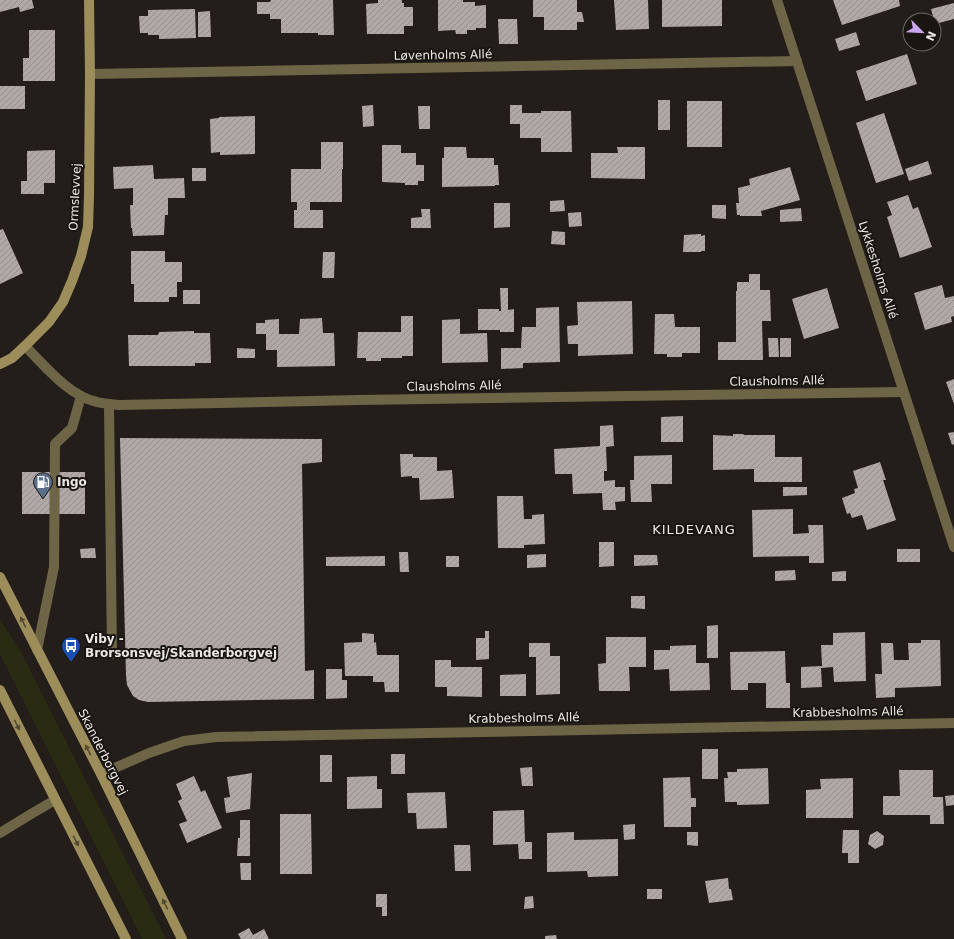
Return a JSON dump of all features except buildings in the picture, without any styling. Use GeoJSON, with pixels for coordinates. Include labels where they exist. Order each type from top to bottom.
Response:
{"type":"FeatureCollection","features":[{"type":"Feature","properties":{"kind":"street","name":"Ormslevvej"},"geometry":{"type":"LineString","coordinates":[[0,364],[12,358],[49,322],[63,302],[81,256],[88,227],[89,196],[89,0]]}},
{"type":"Feature","properties":{"kind":"street","name":"Lykkesholms Allé"},"geometry":{"type":"LineString","coordinates":[[777,0],[954,547]]}},
{"type":"Feature","properties":{"kind":"street","name":"Løvenholms Allé"},"geometry":{"type":"LineString","coordinates":[[90,74],[797,61]]}},
{"type":"Feature","properties":{"kind":"street","name":"Clausholms Allé"},"geometry":{"type":"LineString","coordinates":[[25,346],[70,390],[96,402],[119,405],[903,392]]}},
{"type":"Feature","properties":{"kind":"street"},"geometry":{"type":"LineString","coordinates":[[37,650],[54,567],[55,444],[72,428],[81,396]]}},
{"type":"Feature","properties":{"kind":"street"},"geometry":{"type":"LineString","coordinates":[[109,404],[112,654]]}},
{"type":"Feature","properties":{"kind":"street","name":"Skanderborgvej"},"geometry":{"type":"LineString","coordinates":[[0,577],[101,774],[182,939]]}},
{"type":"Feature","properties":{"kind":"street"},"geometry":{"type":"LineString","coordinates":[[0,690],[126,939]]}},
{"type":"Feature","properties":{"kind":"street","name":"Krabbesholms Allé"},"geometry":{"type":"LineString","coordinates":[[101,774],[149,753],[184,741],[216,737],[954,723]]}},
{"type":"Feature","properties":{"kind":"street"},"geometry":{"type":"LineString","coordinates":[[0,833],[55,800]]}},
{"type":"Feature","properties":{"kind":"green space"},"geometry":{"type":"Polygon","coordinates":[[[0,619],[22,654],[166,939],[142,939],[0,654],[0,619]]]}},
{"type":"Feature","properties":{"kind":"place","name":"Ingo"},"geometry":{"type":"Point","coordinates":[43,499]}},
{"type":"Feature","properties":{"kind":"place","name":"Viby - Brorsonsvej/Skanderborgvej"},"geometry":{"type":"Point","coordinates":[71,663]}},
{"type":"Feature","properties":{"kind":"district","name":"KILDEVANG"},"geometry":{"type":"Point","coordinates":[694,529]}}]}
